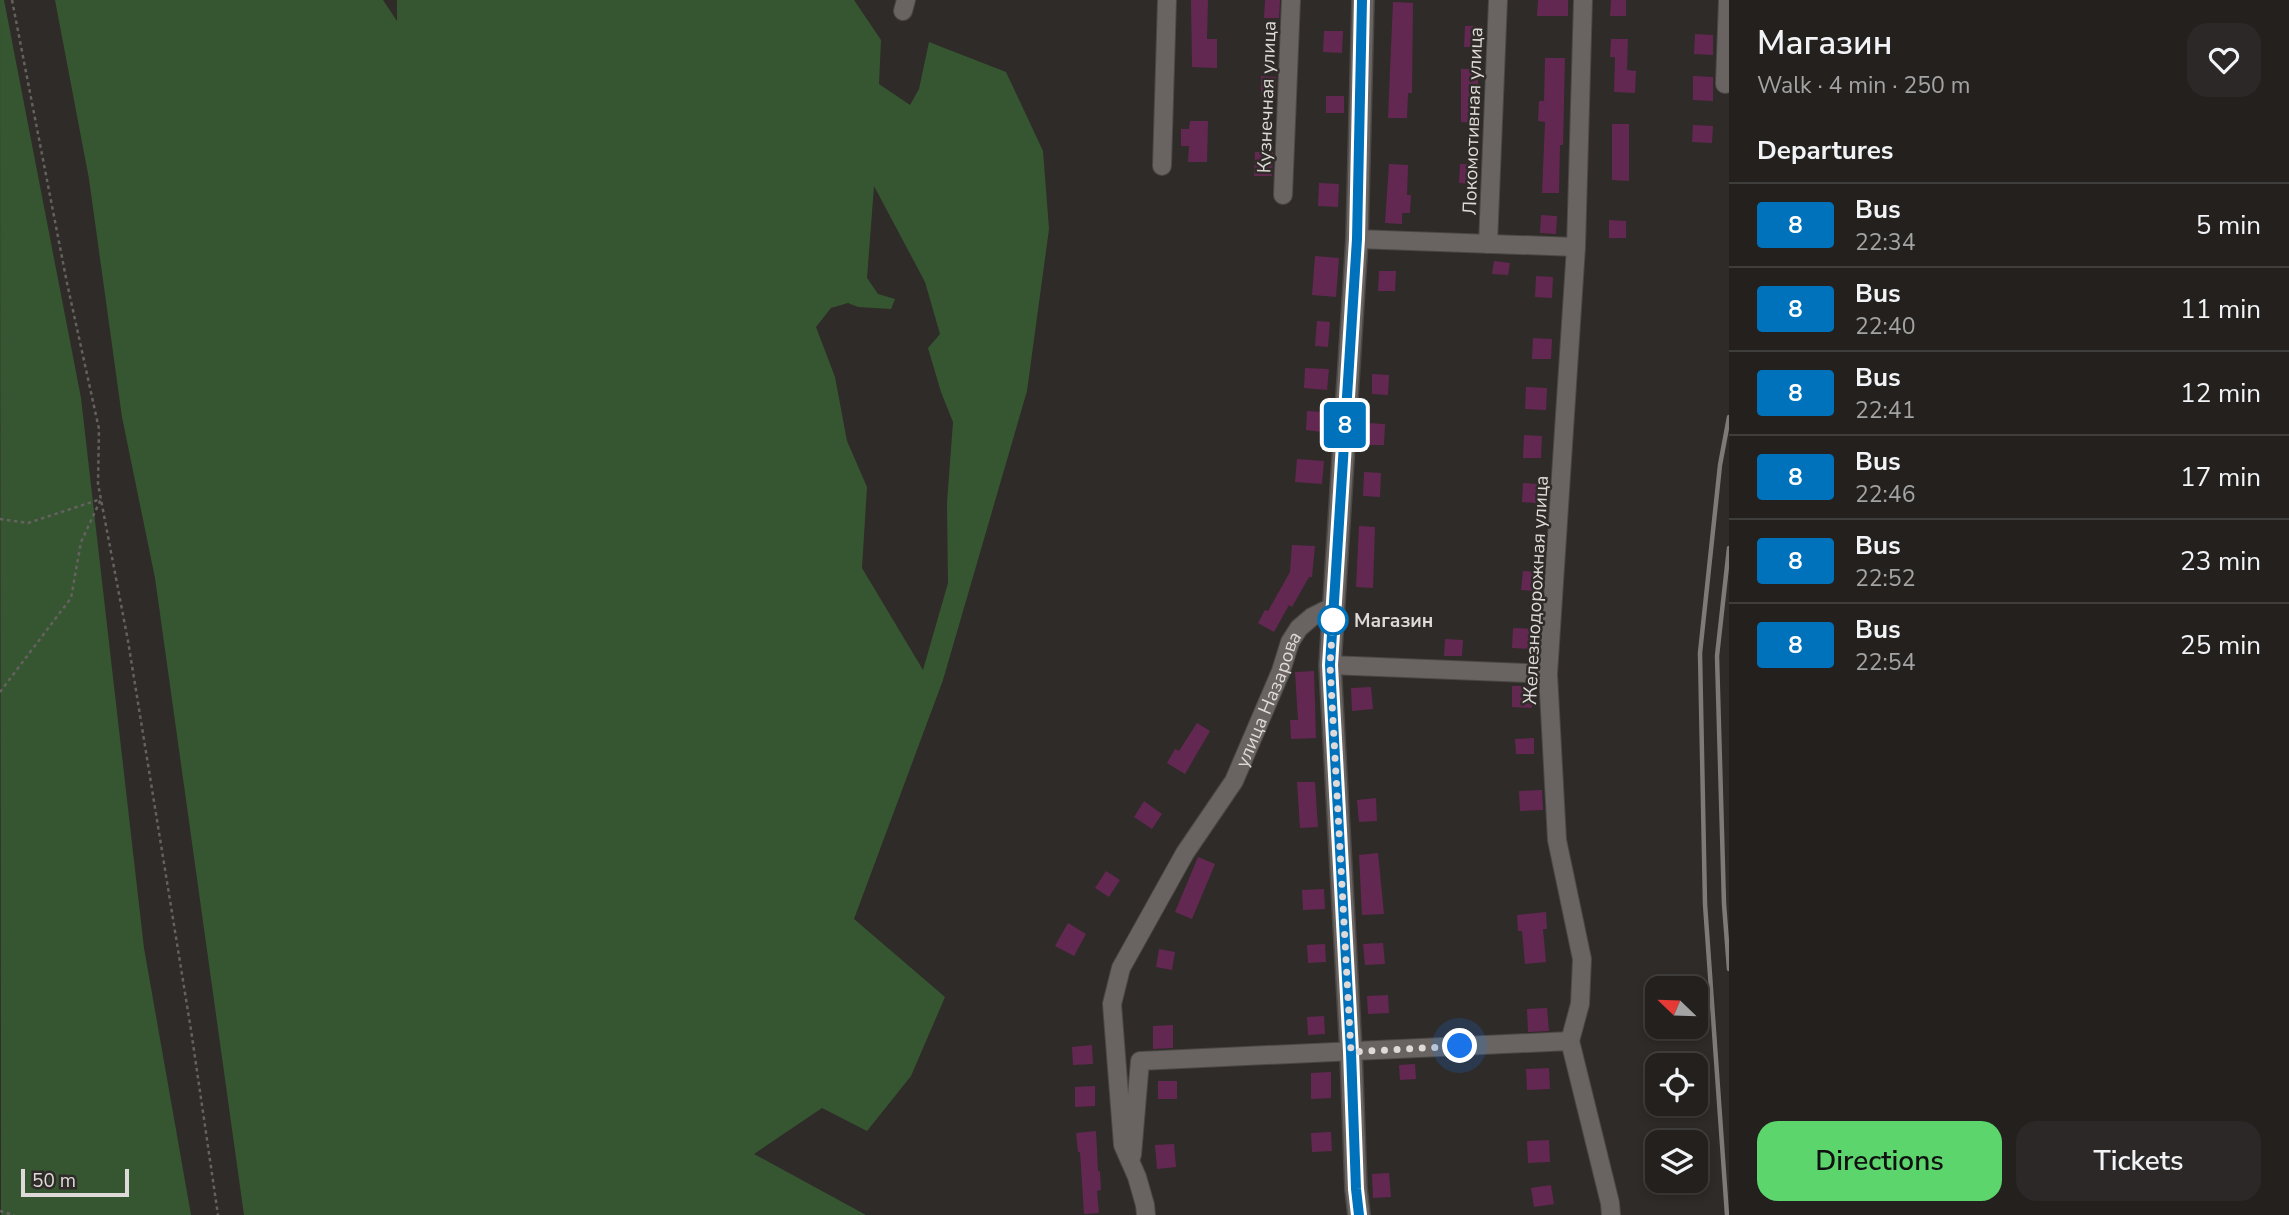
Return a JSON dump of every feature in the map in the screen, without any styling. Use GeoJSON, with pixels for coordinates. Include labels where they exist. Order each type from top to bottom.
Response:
{"type":"FeatureCollection","features":[{"type":"Feature","properties":{"kind":"street"},"geometry":{"type":"LineString","coordinates":[[1162,166],[1167,0]]}},
{"type":"Feature","properties":{"kind":"street","name":"Кузнечная улица"},"geometry":{"type":"LineString","coordinates":[[1283,195],[1291,0]]}},
{"type":"Feature","properties":{"kind":"street"},"geometry":{"type":"LineString","coordinates":[[1359,1215],[1330,665],[1357,239],[1363,0]]}},
{"type":"Feature","properties":{"kind":"street","name":"Локомотивная улица"},"geometry":{"type":"LineString","coordinates":[[1488,244],[1498,0]]}},
{"type":"Feature","properties":{"kind":"street","name":"Железнодорожная улица"},"geometry":{"type":"LineString","coordinates":[[1583,0],[1577,247],[1548,674],[1557,840],[1582,958],[1580,1004],[1570,1041],[1611,1215]]}},
{"type":"Feature","properties":{"kind":"street"},"geometry":{"type":"LineString","coordinates":[[1725,85],[1728,0]]}},
{"type":"Feature","properties":{"kind":"street"},"geometry":{"type":"LineString","coordinates":[[1357,239],[1577,247]]}},
{"type":"Feature","properties":{"kind":"street","name":"улица Назарова"},"geometry":{"type":"LineString","coordinates":[[1146,1215],[1145,1205],[1123,1145],[1112,1004],[1121,968],[1185,853],[1234,781],[1281,671],[1290,642],[1312,617],[1334,606]]}},
{"type":"Feature","properties":{"kind":"street"},"geometry":{"type":"LineString","coordinates":[[1330,665],[1548,674]]}},
{"type":"Feature","properties":{"kind":"street"},"geometry":{"type":"LineString","coordinates":[[1131,1164],[1140,1061],[1570,1041]]}},
{"type":"Feature","properties":{"kind":"path"},"geometry":{"type":"LineString","coordinates":[[12,0],[67,283],[99,429],[98,484],[128,641],[218,1215]]}},
{"type":"Feature","properties":{"kind":"path"},"geometry":{"type":"LineString","coordinates":[[0,519],[28,523],[101,499]]}},
{"type":"Feature","properties":{"kind":"path"},"geometry":{"type":"LineString","coordinates":[[0,692],[71,598],[81,542],[101,499]]}},
{"type":"Feature","properties":{"kind":"path"},"geometry":{"type":"LineString","coordinates":[[0,1211],[14,1215]]}},
{"type":"Feature","properties":{"kind":"green space"},"geometry":{"type":"Polygon","coordinates":[[[0,0],[4,0],[81,398],[144,948],[191,1215],[1,1215],[0,0]]]}},
{"type":"Feature","properties":{"kind":"green space"},"geometry":{"type":"Polygon","coordinates":[[[55,0],[383,0],[397,21],[397,0],[854,0],[881,40],[879,84],[910,105],[919,89],[929,42],[1006,72],[1043,151],[1049,229],[1027,391],[943,680],[854,919],[945,997],[911,1076],[867,1131],[822,1108],[754,1154],[866,1215],[244,1215],[155,578],[122,417],[89,179],[55,0]],[[874,186],[867,278],[878,294],[895,299],[891,309],[858,307],[848,303],[831,308],[816,327],[835,377],[847,441],[867,487],[862,568],[923,670],[948,583],[947,503],[953,422],[928,348],[940,334],[925,282],[874,186]]]}},
{"type":"Feature","properties":{"kind":"building"},"geometry":{"type":"Polygon","coordinates":[[[1191,0],[1208,0],[1207,39],[1217,39],[1217,68],[1192,67],[1191,0]]]}},
{"type":"Feature","properties":{"kind":"building"},"geometry":{"type":"Polygon","coordinates":[[[1265,0],[1280,0],[1279,18],[1264,18],[1265,0]]]}},
{"type":"Feature","properties":{"kind":"building"},"geometry":{"type":"Polygon","coordinates":[[[1538,0],[1568,0],[1568,16],[1537,16],[1538,0]]]}},
{"type":"Feature","properties":{"kind":"building"},"geometry":{"type":"Polygon","coordinates":[[[1611,0],[1626,0],[1626,16],[1610,16],[1611,0]]]}},
{"type":"Feature","properties":{"kind":"building"},"geometry":{"type":"Polygon","coordinates":[[[1393,2],[1413,3],[1412,93],[1408,93],[1407,118],[1388,118],[1393,2]]]}},
{"type":"Feature","properties":{"kind":"building"},"geometry":{"type":"Polygon","coordinates":[[[1465,26],[1484,26],[1483,47],[1464,47],[1465,26]]]}},
{"type":"Feature","properties":{"kind":"building"},"geometry":{"type":"Polygon","coordinates":[[[1324,31],[1343,31],[1342,53],[1323,52],[1324,31]]]}},
{"type":"Feature","properties":{"kind":"building"},"geometry":{"type":"Polygon","coordinates":[[[1695,34],[1713,35],[1713,55],[1694,54],[1695,34]]]}},
{"type":"Feature","properties":{"kind":"building"},"geometry":{"type":"Polygon","coordinates":[[[1611,39],[1628,39],[1627,70],[1636,71],[1635,93],[1614,92],[1615,57],[1610,57],[1611,39]]]}},
{"type":"Feature","properties":{"kind":"building"},"geometry":{"type":"Polygon","coordinates":[[[1545,58],[1565,58],[1559,193],[1542,193],[1545,122],[1538,121],[1539,101],[1544,101],[1545,58]]]}},
{"type":"Feature","properties":{"kind":"building"},"geometry":{"type":"Polygon","coordinates":[[[1461,69],[1478,69],[1478,123],[1461,122],[1461,69]]]}},
{"type":"Feature","properties":{"kind":"building"},"geometry":{"type":"Polygon","coordinates":[[[1261,76],[1276,77],[1276,98],[1261,97],[1261,76]]]}},
{"type":"Feature","properties":{"kind":"building"},"geometry":{"type":"Polygon","coordinates":[[[1693,76],[1713,77],[1713,101],[1693,100],[1693,76]]]}},
{"type":"Feature","properties":{"kind":"building"},"geometry":{"type":"Polygon","coordinates":[[[1326,96],[1344,96],[1344,113],[1326,113],[1326,96]]]}},
{"type":"Feature","properties":{"kind":"building"},"geometry":{"type":"Polygon","coordinates":[[[1190,121],[1208,121],[1207,162],[1188,162],[1189,146],[1181,146],[1181,129],[1189,129],[1190,121]]]}},
{"type":"Feature","properties":{"kind":"building"},"geometry":{"type":"Polygon","coordinates":[[[1612,124],[1629,124],[1629,181],[1612,180],[1612,124]]]}},
{"type":"Feature","properties":{"kind":"building"},"geometry":{"type":"Polygon","coordinates":[[[1693,125],[1713,126],[1712,143],[1692,142],[1693,125]]]}},
{"type":"Feature","properties":{"kind":"building"},"geometry":{"type":"Polygon","coordinates":[[[1255,152],[1273,152],[1272,176],[1254,176],[1255,152]]]}},
{"type":"Feature","properties":{"kind":"building"},"geometry":{"type":"Polygon","coordinates":[[[1389,164],[1408,165],[1407,195],[1411,195],[1410,213],[1402,213],[1402,224],[1385,223],[1389,164]]]}},
{"type":"Feature","properties":{"kind":"building"},"geometry":{"type":"Polygon","coordinates":[[[1460,164],[1476,164],[1475,184],[1459,183],[1460,164]]]}},
{"type":"Feature","properties":{"kind":"building"},"geometry":{"type":"Polygon","coordinates":[[[1319,183],[1339,184],[1338,207],[1318,206],[1319,183]]]}},
{"type":"Feature","properties":{"kind":"building"},"geometry":{"type":"Polygon","coordinates":[[[1541,215],[1557,216],[1556,234],[1540,233],[1541,215]]]}},
{"type":"Feature","properties":{"kind":"building"},"geometry":{"type":"Polygon","coordinates":[[[1609,220],[1626,221],[1626,238],[1609,238],[1609,220]]]}},
{"type":"Feature","properties":{"kind":"building"},"geometry":{"type":"Polygon","coordinates":[[[1315,256],[1339,258],[1336,297],[1312,295],[1315,256]]]}},
{"type":"Feature","properties":{"kind":"building"},"geometry":{"type":"Polygon","coordinates":[[[1494,261],[1510,263],[1508,275],[1492,274],[1494,261]]]}},
{"type":"Feature","properties":{"kind":"building"},"geometry":{"type":"Polygon","coordinates":[[[1379,271],[1396,271],[1395,291],[1378,291],[1379,271]]]}},
{"type":"Feature","properties":{"kind":"building"},"geometry":{"type":"Polygon","coordinates":[[[1536,276],[1553,277],[1552,298],[1535,297],[1536,276]]]}},
{"type":"Feature","properties":{"kind":"building"},"geometry":{"type":"Polygon","coordinates":[[[1317,321],[1330,322],[1328,347],[1315,346],[1317,321]]]}},
{"type":"Feature","properties":{"kind":"building"},"geometry":{"type":"Polygon","coordinates":[[[1533,338],[1552,339],[1551,359],[1532,359],[1533,338]]]}},
{"type":"Feature","properties":{"kind":"building"},"geometry":{"type":"Polygon","coordinates":[[[1305,368],[1329,369],[1327,390],[1304,388],[1305,368]]]}},
{"type":"Feature","properties":{"kind":"building"},"geometry":{"type":"Polygon","coordinates":[[[1372,374],[1389,375],[1388,395],[1372,394],[1372,374]]]}},
{"type":"Feature","properties":{"kind":"building"},"geometry":{"type":"Polygon","coordinates":[[[1526,387],[1547,388],[1546,410],[1525,409],[1526,387]]]}},
{"type":"Feature","properties":{"kind":"building"},"geometry":{"type":"Polygon","coordinates":[[[1307,411],[1324,412],[1322,432],[1306,430],[1307,411]]]}},
{"type":"Feature","properties":{"kind":"building"},"geometry":{"type":"Polygon","coordinates":[[[1367,423],[1385,424],[1384,445],[1366,445],[1367,423]]]}},
{"type":"Feature","properties":{"kind":"building"},"geometry":{"type":"Polygon","coordinates":[[[1524,435],[1542,436],[1541,458],[1523,458],[1524,435]]]}},
{"type":"Feature","properties":{"kind":"building"},"geometry":{"type":"Polygon","coordinates":[[[1297,459],[1324,461],[1322,484],[1295,482],[1297,459]]]}},
{"type":"Feature","properties":{"kind":"building"},"geometry":{"type":"Polygon","coordinates":[[[1364,472],[1381,473],[1380,497],[1363,496],[1364,472]]]}},
{"type":"Feature","properties":{"kind":"building"},"geometry":{"type":"Polygon","coordinates":[[[1523,483],[1538,484],[1536,503],[1522,502],[1523,483]]]}},
{"type":"Feature","properties":{"kind":"building"},"geometry":{"type":"Polygon","coordinates":[[[1359,526],[1375,527],[1373,588],[1356,587],[1359,526]]]}},
{"type":"Feature","properties":{"kind":"building"},"geometry":{"type":"Polygon","coordinates":[[[1292,545],[1315,546],[1312,577],[1309,577],[1292,607],[1289,605],[1274,632],[1258,623],[1290,572],[1292,545]]]}},
{"type":"Feature","properties":{"kind":"building"},"geometry":{"type":"Polygon","coordinates":[[[1523,571],[1538,572],[1536,591],[1521,590],[1523,571]]]}},
{"type":"Feature","properties":{"kind":"building"},"geometry":{"type":"Polygon","coordinates":[[[1513,628],[1534,629],[1533,649],[1512,648],[1513,628]]]}},
{"type":"Feature","properties":{"kind":"building"},"geometry":{"type":"Polygon","coordinates":[[[1445,639],[1463,640],[1462,656],[1444,656],[1445,639]]]}},
{"type":"Feature","properties":{"kind":"building"},"geometry":{"type":"Polygon","coordinates":[[[1314,671],[1316,738],[1291,739],[1290,720],[1298,720],[1295,672],[1314,671]]]}},
{"type":"Feature","properties":{"kind":"building"},"geometry":{"type":"Polygon","coordinates":[[[1512,686],[1532,686],[1532,708],[1512,707],[1512,686]]]}},
{"type":"Feature","properties":{"kind":"building"},"geometry":{"type":"Polygon","coordinates":[[[1371,687],[1373,709],[1352,711],[1351,688],[1371,687]]]}},
{"type":"Feature","properties":{"kind":"building"},"geometry":{"type":"Polygon","coordinates":[[[1197,723],[1210,731],[1185,774],[1167,763],[1175,749],[1179,751],[1197,723]]]}},
{"type":"Feature","properties":{"kind":"building"},"geometry":{"type":"Polygon","coordinates":[[[1534,738],[1534,754],[1516,754],[1515,739],[1534,738]]]}},
{"type":"Feature","properties":{"kind":"building"},"geometry":{"type":"Polygon","coordinates":[[[1297,782],[1315,782],[1318,827],[1300,828],[1297,782]]]}},
{"type":"Feature","properties":{"kind":"building"},"geometry":{"type":"Polygon","coordinates":[[[1542,790],[1543,810],[1520,811],[1519,791],[1542,790]]]}},
{"type":"Feature","properties":{"kind":"building"},"geometry":{"type":"Polygon","coordinates":[[[1376,798],[1377,821],[1359,822],[1357,800],[1376,798]]]}},
{"type":"Feature","properties":{"kind":"building"},"geometry":{"type":"Polygon","coordinates":[[[1144,801],[1162,814],[1152,829],[1134,817],[1144,801]]]}},
{"type":"Feature","properties":{"kind":"building"},"geometry":{"type":"Polygon","coordinates":[[[1378,853],[1384,914],[1362,915],[1359,855],[1378,853]]]}},
{"type":"Feature","properties":{"kind":"building"},"geometry":{"type":"Polygon","coordinates":[[[1198,857],[1215,864],[1192,919],[1175,912],[1198,857]]]}},
{"type":"Feature","properties":{"kind":"building"},"geometry":{"type":"Polygon","coordinates":[[[1106,871],[1120,880],[1109,897],[1095,888],[1106,871]]]}},
{"type":"Feature","properties":{"kind":"building"},"geometry":{"type":"Polygon","coordinates":[[[1324,889],[1325,909],[1303,910],[1302,890],[1324,889]]]}},
{"type":"Feature","properties":{"kind":"building"},"geometry":{"type":"Polygon","coordinates":[[[1546,912],[1547,929],[1543,929],[1546,962],[1525,964],[1522,931],[1518,931],[1517,915],[1546,912]]]}},
{"type":"Feature","properties":{"kind":"building"},"geometry":{"type":"Polygon","coordinates":[[[1068,923],[1086,934],[1074,956],[1055,946],[1068,923]]]}},
{"type":"Feature","properties":{"kind":"building"},"geometry":{"type":"Polygon","coordinates":[[[1383,943],[1385,964],[1365,965],[1363,944],[1383,943]]]}},
{"type":"Feature","properties":{"kind":"building"},"geometry":{"type":"Polygon","coordinates":[[[1325,944],[1326,962],[1308,963],[1307,945],[1325,944]]]}},
{"type":"Feature","properties":{"kind":"building"},"geometry":{"type":"Polygon","coordinates":[[[1159,949],[1175,952],[1172,970],[1156,967],[1159,949]]]}},
{"type":"Feature","properties":{"kind":"building"},"geometry":{"type":"Polygon","coordinates":[[[1388,995],[1389,1013],[1368,1014],[1367,996],[1388,995]]]}},
{"type":"Feature","properties":{"kind":"building"},"geometry":{"type":"Polygon","coordinates":[[[1547,1008],[1549,1031],[1528,1032],[1527,1009],[1547,1008]]]}},
{"type":"Feature","properties":{"kind":"building"},"geometry":{"type":"Polygon","coordinates":[[[1324,1016],[1325,1034],[1308,1035],[1307,1017],[1324,1016]]]}},
{"type":"Feature","properties":{"kind":"building"},"geometry":{"type":"Polygon","coordinates":[[[1173,1025],[1173,1048],[1153,1049],[1153,1026],[1173,1025]]]}},
{"type":"Feature","properties":{"kind":"building"},"geometry":{"type":"Polygon","coordinates":[[[1092,1045],[1093,1064],[1073,1065],[1072,1047],[1092,1045]]]}},
{"type":"Feature","properties":{"kind":"building"},"geometry":{"type":"Polygon","coordinates":[[[1415,1064],[1416,1079],[1400,1080],[1399,1065],[1415,1064]]]}},
{"type":"Feature","properties":{"kind":"building"},"geometry":{"type":"Polygon","coordinates":[[[1549,1068],[1550,1089],[1527,1090],[1526,1069],[1549,1068]]]}},
{"type":"Feature","properties":{"kind":"building"},"geometry":{"type":"Polygon","coordinates":[[[1331,1072],[1331,1098],[1311,1099],[1311,1073],[1331,1072]]]}},
{"type":"Feature","properties":{"kind":"building"},"geometry":{"type":"Polygon","coordinates":[[[1158,1081],[1177,1081],[1177,1099],[1158,1099],[1158,1081]]]}},
{"type":"Feature","properties":{"kind":"building"},"geometry":{"type":"Polygon","coordinates":[[[1095,1086],[1095,1106],[1075,1107],[1075,1087],[1095,1086]]]}},
{"type":"Feature","properties":{"kind":"building"},"geometry":{"type":"Polygon","coordinates":[[[1096,1131],[1101,1190],[1097,1191],[1099,1213],[1084,1214],[1080,1152],[1076,1133],[1096,1131]]]}},
{"type":"Feature","properties":{"kind":"building"},"geometry":{"type":"Polygon","coordinates":[[[1331,1132],[1332,1151],[1312,1152],[1311,1133],[1331,1132]]]}},
{"type":"Feature","properties":{"kind":"building"},"geometry":{"type":"Polygon","coordinates":[[[1549,1140],[1550,1162],[1528,1163],[1527,1141],[1549,1140]]]}},
{"type":"Feature","properties":{"kind":"building"},"geometry":{"type":"Polygon","coordinates":[[[1174,1144],[1176,1167],[1157,1169],[1155,1145],[1174,1144]]]}},
{"type":"Feature","properties":{"kind":"building"},"geometry":{"type":"Polygon","coordinates":[[[1389,1173],[1391,1197],[1373,1198],[1372,1174],[1389,1173]]]}},
{"type":"Feature","properties":{"kind":"building"},"geometry":{"type":"Polygon","coordinates":[[[1551,1185],[1554,1204],[1534,1207],[1531,1188],[1551,1185]]]}},
{"type":"Feature","properties":{"kind":"railway"},"geometry":{"type":"LineString","coordinates":[[1727,1215],[1705,904],[1700,653],[1720,465],[1729,417]]}},
{"type":"Feature","properties":{"kind":"railway"},"geometry":{"type":"LineString","coordinates":[[1729,548],[1717,656],[1724,904],[1729,969]]}},
{"type":"Feature","properties":{"kind":"bus line","name":"8"},"geometry":{"type":"LineString","coordinates":[[1359,1215],[1330,665],[1357,239],[1362,0]]}},
{"type":"Feature","properties":{"kind":"place","name":"Магазин"},"geometry":{"type":"Point","coordinates":[1333,620]}},
{"type":"Feature","properties":{"kind":"route"},"geometry":{"type":"LineString","coordinates":[[1333,620],[1330,665],[1351,1052],[1460,1046]]}}]}
